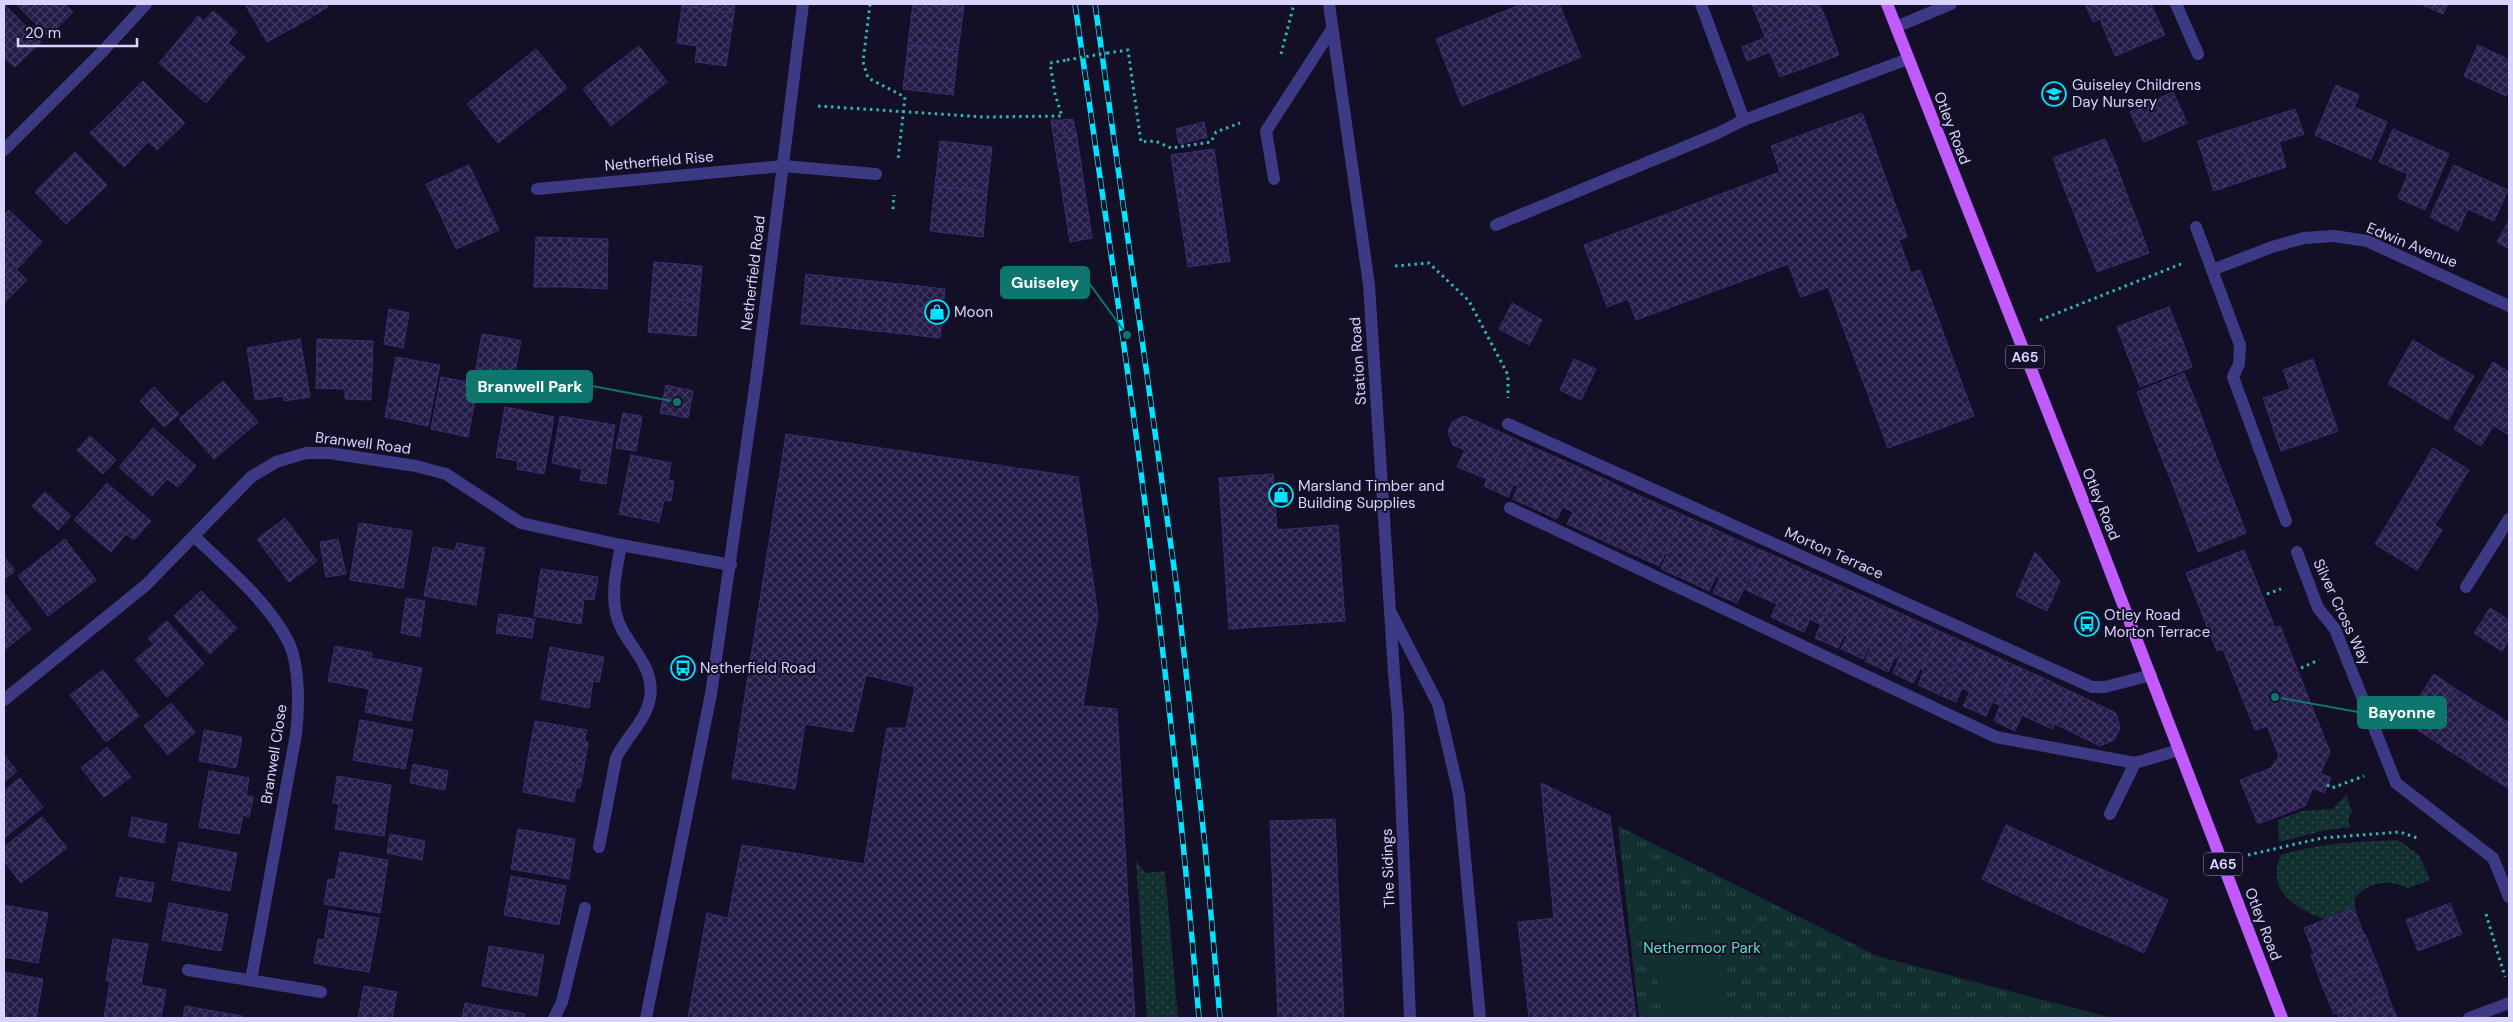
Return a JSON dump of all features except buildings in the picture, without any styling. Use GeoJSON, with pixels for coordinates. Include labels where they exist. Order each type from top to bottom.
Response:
{"type":"FeatureCollection","features":[{"type":"Feature","properties":{"kind":"main road","name":"Otley Road"},"geometry":{"type":"LineString","coordinates":[[1887,4],[2151,675],[2282,1018]]}},
{"type":"Feature","properties":{"kind":"street"},"geometry":{"type":"LineString","coordinates":[[4,150],[103,52],[146,4]]}},
{"type":"Feature","properties":{"kind":"street","name":"Netherfield Road"},"geometry":{"type":"LineString","coordinates":[[646,1018],[711,694],[731,564],[792,104],[803,4]]}},
{"type":"Feature","properties":{"kind":"street","name":"Station Road"},"geometry":{"type":"LineString","coordinates":[[1329,4],[1366,267],[1398,717]]}},
{"type":"Feature","properties":{"kind":"street"},"geometry":{"type":"LineString","coordinates":[[1700,4],[1744,120]]}},
{"type":"Feature","properties":{"kind":"street"},"geometry":{"type":"LineString","coordinates":[[1896,27],[1951,4]]}},
{"type":"Feature","properties":{"kind":"street"},"geometry":{"type":"LineString","coordinates":[[2176,4],[2198,54]]}},
{"type":"Feature","properties":{"kind":"street"},"geometry":{"type":"LineString","coordinates":[[1274,179],[1266,131],[1332,30]]}},
{"type":"Feature","properties":{"kind":"street"},"geometry":{"type":"LineString","coordinates":[[1496,225],[1716,134],[1744,120],[1908,59]]}},
{"type":"Feature","properties":{"kind":"street","name":"Netherfield Rise"},"geometry":{"type":"LineString","coordinates":[[537,189],[783,166],[876,174]]}},
{"type":"Feature","properties":{"kind":"street"},"geometry":{"type":"LineString","coordinates":[[2196,227],[2240,345],[2238,364],[2233,378],[2286,521]]}},
{"type":"Feature","properties":{"kind":"street","name":"Edwin Avenue"},"geometry":{"type":"LineString","coordinates":[[2212,270],[2272,247],[2304,238],[2334,236],[2367,241],[2509,306]]}},
{"type":"Feature","properties":{"kind":"street","name":"Morton Terrace"},"geometry":{"type":"LineString","coordinates":[[1508,424],[2092,687],[2105,687],[2151,675]]}},
{"type":"Feature","properties":{"kind":"street","name":"Branwell Road"},"geometry":{"type":"LineString","coordinates":[[4,700],[117,610],[195,537],[230,497],[251,477],[276,462],[306,453],[329,453],[416,466],[446,474],[521,523],[621,545],[731,564]]}},
{"type":"Feature","properties":{"kind":"street"},"geometry":{"type":"LineString","coordinates":[[1510,508],[1996,737],[2135,763],[2179,750]]}},
{"type":"Feature","properties":{"kind":"street"},"geometry":{"type":"LineString","coordinates":[[2466,587],[2509,518]]}},
{"type":"Feature","properties":{"kind":"street","name":"Branwell Close"},"geometry":{"type":"LineString","coordinates":[[195,537],[271,615],[289,644],[298,683],[299,710],[296,734],[251,980]]}},
{"type":"Feature","properties":{"kind":"street"},"geometry":{"type":"LineString","coordinates":[[598,848],[616,758],[622,744],[646,712],[650,696],[645,663],[623,632],[616,614],[613,587],[621,545]]}},
{"type":"Feature","properties":{"kind":"street","name":"Silver Cross Way"},"geometry":{"type":"LineString","coordinates":[[2297,552],[2318,608],[2335,629],[2396,783],[2493,858],[2509,897]]}},
{"type":"Feature","properties":{"kind":"street"},"geometry":{"type":"LineString","coordinates":[[1390,611],[1438,704],[1459,794],[1480,1018]]}},
{"type":"Feature","properties":{"kind":"street","name":"The Sidings"},"geometry":{"type":"LineString","coordinates":[[1398,717],[1410,1018]]}},
{"type":"Feature","properties":{"kind":"street"},"geometry":{"type":"LineString","coordinates":[[2110,814],[2135,763]]}},
{"type":"Feature","properties":{"kind":"street"},"geometry":{"type":"LineString","coordinates":[[554,1018],[562,1002],[585,908]]}},
{"type":"Feature","properties":{"kind":"street"},"geometry":{"type":"LineString","coordinates":[[188,970],[321,992]]}},
{"type":"Feature","properties":{"kind":"street"},"geometry":{"type":"LineString","coordinates":[[2469,1018],[2509,1004]]}},
{"type":"Feature","properties":{"kind":"path"},"geometry":{"type":"LineString","coordinates":[[870,4],[863,62],[868,78],[905,97],[898,167]]}},
{"type":"Feature","properties":{"kind":"path"},"geometry":{"type":"LineString","coordinates":[[1280,56],[1294,4]]}},
{"type":"Feature","properties":{"kind":"path"},"geometry":{"type":"LineString","coordinates":[[792,104],[984,117],[1062,116],[1055,94],[1050,62],[1128,50],[1141,142],[1155,141],[1171,148],[1211,142],[1216,132],[1248,120]]}},
{"type":"Feature","properties":{"kind":"path"},"geometry":{"type":"LineString","coordinates":[[893,209],[895,193]]}},
{"type":"Feature","properties":{"kind":"path"},"geometry":{"type":"LineString","coordinates":[[2014,330],[2189,261],[2212,270]]}},
{"type":"Feature","properties":{"kind":"path"},"geometry":{"type":"LineString","coordinates":[[1366,267],[1429,263],[1469,301],[1508,375],[1508,424]]}},
{"type":"Feature","properties":{"kind":"path"},"geometry":{"type":"LineString","coordinates":[[2327,786],[2332,788],[2390,766]]}},
{"type":"Feature","properties":{"kind":"path"},"geometry":{"type":"LineString","coordinates":[[2245,848],[2248,856],[2322,838],[2400,832],[2428,842]]}},
{"type":"Feature","properties":{"kind":"path"},"geometry":{"type":"LineString","coordinates":[[2483,907],[2491,925],[2507,985]]}},
{"type":"Feature","properties":{"kind":"green space"},"geometry":{"type":"Polygon","coordinates":[[[2346,795],[2352,811],[2348,819],[2351,827],[2326,830],[2279,842],[2278,820],[2302,811],[2332,809],[2346,795]]]}},
{"type":"Feature","properties":{"kind":"green space","name":"Nethermoor Park"},"geometry":{"type":"Polygon","coordinates":[[[1618,826],[1877,956],[2112,1018],[1639,1018],[1618,826]]]}},
{"type":"Feature","properties":{"kind":"green space"},"geometry":{"type":"Polygon","coordinates":[[[2398,840],[2419,855],[2430,880],[2408,888],[2393,883],[2373,885],[2355,898],[2355,907],[2324,919],[2313,915],[2294,903],[2280,888],[2277,879],[2277,868],[2281,855],[2309,848],[2353,842],[2398,840]]]}},
{"type":"Feature","properties":{"kind":"green space"},"geometry":{"type":"Polygon","coordinates":[[[1136,861],[1146,873],[1165,871],[1178,1018],[1147,1018],[1136,861]]]}},
{"type":"Feature","properties":{"kind":"green space"},"geometry":{"type":"Polygon","coordinates":[[[1711,919],[1726,1018],[1662,1018],[1649,927],[1711,919]]]}},
{"type":"Feature","properties":{"kind":"green space"},"geometry":{"type":"Polygon","coordinates":[[[1890,1006],[1937,1018],[1844,1018],[1890,1006]]]}},
{"type":"Feature","properties":{"kind":"railway"},"geometry":{"type":"LineString","coordinates":[[1075,4],[1138,446],[1174,753],[1199,1018]]}},
{"type":"Feature","properties":{"kind":"railway"},"geometry":{"type":"LineString","coordinates":[[1095,4],[1177,589],[1205,846],[1220,1018]]}},
{"type":"Feature","properties":{"kind":"place","name":"Guiseley Childrens Day Nursery"},"geometry":{"type":"Point","coordinates":[2054,94]}},
{"type":"Feature","properties":{"kind":"place","name":"Moon"},"geometry":{"type":"Point","coordinates":[937,312]}},
{"type":"Feature","properties":{"kind":"place","name":"Guiseley"},"geometry":{"type":"Point","coordinates":[1127,335]}},
{"type":"Feature","properties":{"kind":"place","name":"Branwell Park"},"geometry":{"type":"Point","coordinates":[677,402]}},
{"type":"Feature","properties":{"kind":"place","name":"Marsland Timber and Building Supplies"},"geometry":{"type":"Point","coordinates":[1281,495]}},
{"type":"Feature","properties":{"kind":"place","name":"Otley Road Morton Terrace"},"geometry":{"type":"Point","coordinates":[2087,624]}},
{"type":"Feature","properties":{"kind":"place","name":"Netherfield Road"},"geometry":{"type":"Point","coordinates":[683,668]}},
{"type":"Feature","properties":{"kind":"place","name":"Bayonne"},"geometry":{"type":"Point","coordinates":[2275,697]}}]}
